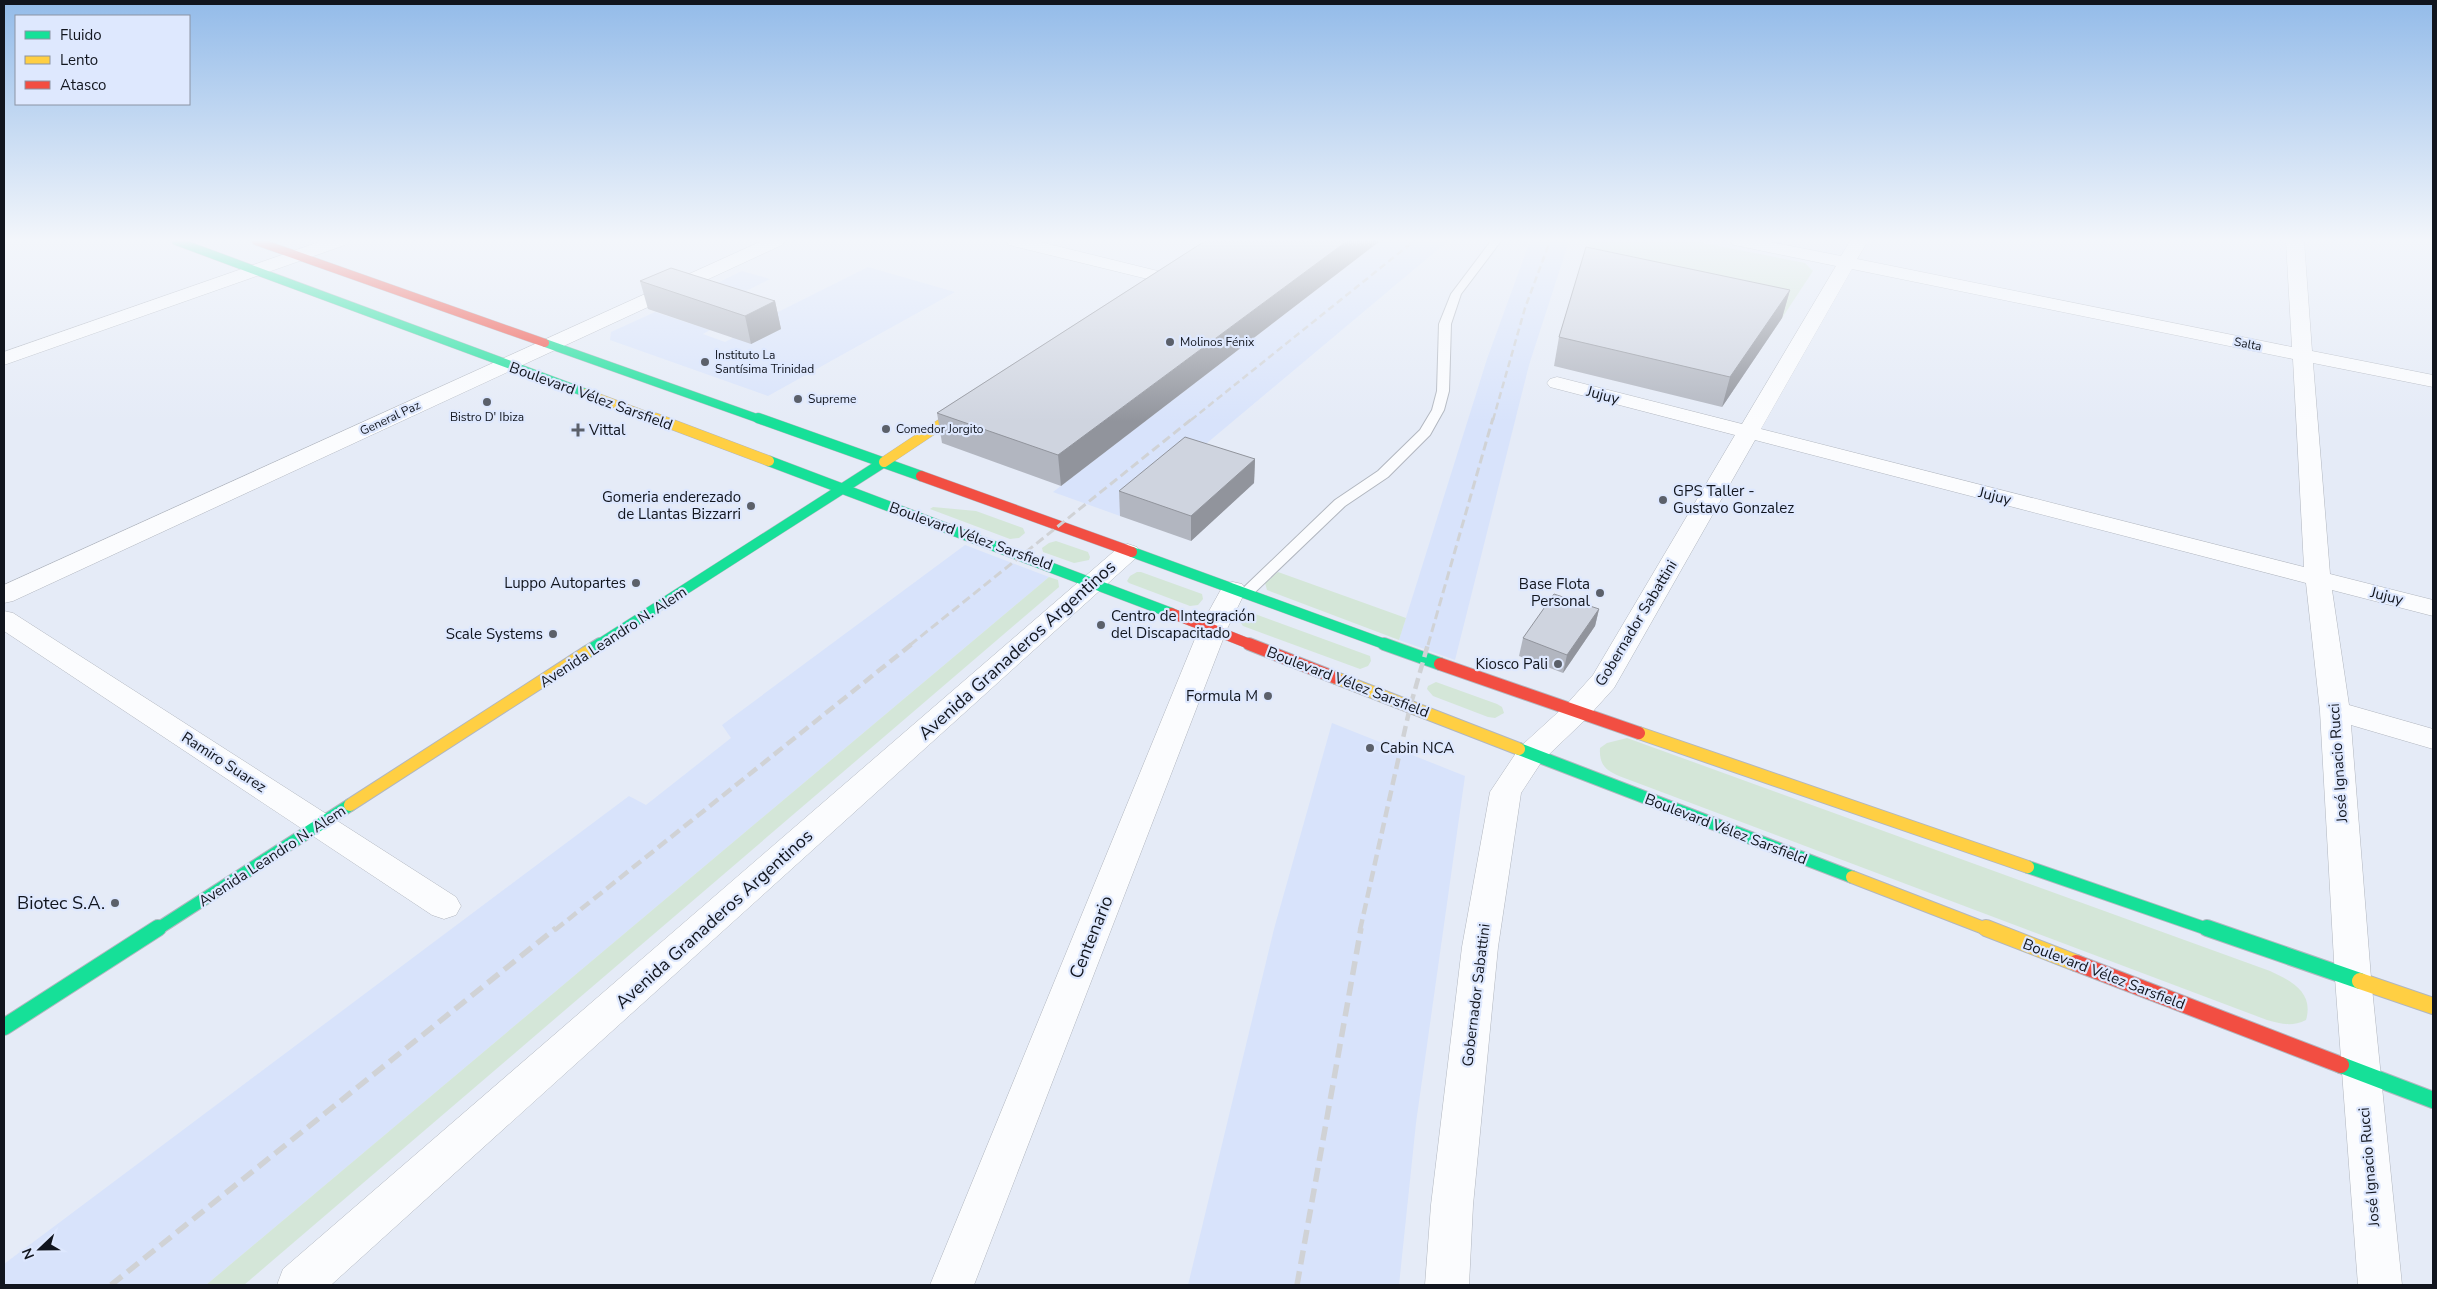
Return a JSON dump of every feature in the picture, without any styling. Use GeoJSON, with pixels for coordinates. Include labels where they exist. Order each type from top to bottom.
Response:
{"type":"FeatureCollection","features":[{"type":"Feature","properties":{"kind":"main road","name":"Boulevard Vélez Sarsfield"},"geometry":{"type":"LineString","coordinates":[[337,301],[1094,582],[1531,754],[2433,1100]]}},
{"type":"Feature","properties":{"kind":"main road"},"geometry":{"type":"LineString","coordinates":[[425,301],[884,462],[1128,552],[1576,712],[2433,1006]]}},
{"type":"Feature","properties":{"kind":"main road","name":"Avenida Leandro N. Alem"},"geometry":{"type":"LineString","coordinates":[[4,1028],[983,397]]}},
{"type":"Feature","properties":{"kind":"street"},"geometry":{"type":"LineString","coordinates":[[4,359],[166,301]]}},
{"type":"Feature","properties":{"kind":"street","name":"General Paz"},"geometry":{"type":"LineString","coordinates":[[4,595],[645,301]]}},
{"type":"Feature","properties":{"kind":"street","name":"Gobernador Sabattini"},"geometry":{"type":"LineString","coordinates":[[1447,1285],[1452,1204],[1480,946],[1506,792],[1531,754],[1576,712],[1604,680],[1824,301]]}},
{"type":"Feature","properties":{"kind":"street","name":"Salta"},"geometry":{"type":"LineString","coordinates":[[2037,301],[2433,381]]}},
{"type":"Feature","properties":{"kind":"street","name":"José Ignacio Rucci"},"geometry":{"type":"LineString","coordinates":[[2299,301],[2318,579],[2335,711],[2353,978],[2380,1285]]}},
{"type":"Feature","properties":{"kind":"street","name":"Jujuy"},"geometry":{"type":"LineString","coordinates":[[1557,383],[2433,608]]}},
{"type":"Feature","properties":{"kind":"street","name":"Avenida Granaderos Argentinos"},"geometry":{"type":"LineString","coordinates":[[299,1285],[1128,552]]}},
{"type":"Feature","properties":{"kind":"street","name":"Centenario"},"geometry":{"type":"LineString","coordinates":[[952,1285],[1213,629],[1239,592]]}},
{"type":"Feature","properties":{"kind":"street","name":"Ramiro Suarez"},"geometry":{"type":"LineString","coordinates":[[4,620],[321,824],[444,906]]}},
{"type":"Feature","properties":{"kind":"street"},"geometry":{"type":"LineString","coordinates":[[2335,711],[2433,739]]}},
{"type":"Feature","properties":{"kind":"lane"},"geometry":{"type":"LineString","coordinates":[[1239,592],[1340,503],[1383,474],[1425,432],[1438,410],[1444,391],[1445,324],[1453,301]]}},
{"type":"Feature","properties":{"kind":"shaded area"},"geometry":{"type":"Polygon","coordinates":[[[690,301],[742,301],[778,312],[800,301],[939,301],[768,396],[610,340],[611,332],[655,312],[710,330],[703,334],[725,342],[733,338],[690,301]]]}},
{"type":"Feature","properties":{"kind":"shaded area"},"geometry":{"type":"Polygon","coordinates":[[[1302,301],[1376,301],[1120,516],[1053,492],[1302,301]]]}},
{"type":"Feature","properties":{"kind":"shaded area"},"geometry":{"type":"Polygon","coordinates":[[[1508,301],[1550,301],[1529,365],[1455,660],[1399,640],[1487,359],[1508,301]]]}},
{"type":"Feature","properties":{"kind":"shaded area"},"geometry":{"type":"Polygon","coordinates":[[[965,545],[1049,577],[206,1285],[4,1285],[4,1264],[629,796],[646,805],[731,738],[722,725],[965,545]]]}},
{"type":"Feature","properties":{"kind":"shaded area"},"geometry":{"type":"Polygon","coordinates":[[[1332,723],[1465,776],[1416,1123],[1399,1285],[1188,1285],[1274,929],[1332,723]]]}},
{"type":"Feature","properties":{"kind":"green space"},"geometry":{"type":"Polygon","coordinates":[[[1705,301],[1793,301],[1782,318],[1705,301]]]}},
{"type":"Feature","properties":{"kind":"green space"},"geometry":{"type":"Polygon","coordinates":[[[933,507],[976,511],[1023,528],[1025,533],[1019,538],[1010,539],[930,509],[933,507]]]}},
{"type":"Feature","properties":{"kind":"green space"},"geometry":{"type":"Polygon","coordinates":[[[1056,541],[1088,552],[1089,560],[1074,563],[1043,552],[1042,548],[1056,541]]]}},
{"type":"Feature","properties":{"kind":"green space"},"geometry":{"type":"Polygon","coordinates":[[[1137,572],[1202,594],[1203,599],[1198,605],[1190,606],[1129,583],[1127,581],[1130,576],[1137,572]]]}},
{"type":"Feature","properties":{"kind":"green space"},"geometry":{"type":"Polygon","coordinates":[[[1278,572],[1406,618],[1399,640],[1267,590],[1265,583],[1278,572]]]}},
{"type":"Feature","properties":{"kind":"green space"},"geometry":{"type":"Polygon","coordinates":[[[1049,577],[1058,580],[1059,587],[244,1285],[206,1285],[1049,577]]]}},
{"type":"Feature","properties":{"kind":"green space"},"geometry":{"type":"Polygon","coordinates":[[[1255,614],[1370,656],[1371,661],[1368,666],[1360,669],[1243,626],[1241,623],[1246,615],[1255,614]]]}},
{"type":"Feature","properties":{"kind":"green space"},"geometry":{"type":"Polygon","coordinates":[[[1436,682],[1497,704],[1502,707],[1504,713],[1495,718],[1488,717],[1433,696],[1427,689],[1428,686],[1436,682]]]}},
{"type":"Feature","properties":{"kind":"green space"},"geometry":{"type":"Polygon","coordinates":[[[1627,738],[2270,971],[2286,979],[2304,995],[2308,1011],[2306,1020],[2282,1024],[2267,1020],[1619,776],[1604,766],[1600,748],[1607,743],[1627,738]]]}},
{"type":"Feature","properties":{"kind":"building"},"geometry":{"type":"Polygon","coordinates":[[[700,301],[775,301],[745,316],[700,301]]]}},
{"type":"Feature","properties":{"kind":"building"},"geometry":{"type":"Polygon","coordinates":[[[1111,301],[1266,301],[1058,455],[937,413],[1111,301]]]}},
{"type":"Feature","properties":{"kind":"building"},"geometry":{"type":"Polygon","coordinates":[[[1570,301],[1782,301],[1730,377],[1559,337],[1570,301]]]}},
{"type":"Feature","properties":{"kind":"building"},"geometry":{"type":"Polygon","coordinates":[[[1185,437],[1255,459],[1191,516],[1119,491],[1185,437]]]}},
{"type":"Feature","properties":{"kind":"building"},"geometry":{"type":"Polygon","coordinates":[[[1554,594],[1599,609],[1567,655],[1523,638],[1554,594]]]}},
{"type":"Feature","properties":{"kind":"railway"},"geometry":{"type":"LineString","coordinates":[[1191,420],[1339,301]]}},
{"type":"Feature","properties":{"kind":"railway"},"geometry":{"type":"LineString","coordinates":[[1493,420],[1528,301]]}},
{"type":"Feature","properties":{"kind":"railway"},"geometry":{"type":"LineString","coordinates":[[910,645],[1193,418]]}},
{"type":"Feature","properties":{"kind":"railway"},"geometry":{"type":"LineString","coordinates":[[1428,645],[1493,418]]}},
{"type":"Feature","properties":{"kind":"railway"},"geometry":{"type":"LineString","coordinates":[[555,930],[912,644]]}},
{"type":"Feature","properties":{"kind":"railway"},"geometry":{"type":"LineString","coordinates":[[1360,930],[1410,707],[1428,644]]}},
{"type":"Feature","properties":{"kind":"railway"},"geometry":{"type":"LineString","coordinates":[[111,1285],[556,928]]}},
{"type":"Feature","properties":{"kind":"railway"},"geometry":{"type":"LineString","coordinates":[[1297,1285],[1361,928]]}},
{"type":"Feature","properties":{"kind":"traffic: fast"},"geometry":{"type":"LineString","coordinates":[[338,301],[586,393]]}},
{"type":"Feature","properties":{"kind":"traffic: fast"},"geometry":{"type":"LineString","coordinates":[[545,343],[921,476]]}},
{"type":"Feature","properties":{"kind":"traffic: fast"},"geometry":{"type":"LineString","coordinates":[[769,461],[1022,555],[1171,613]]}},
{"type":"Feature","properties":{"kind":"traffic: fast"},"geometry":{"type":"LineString","coordinates":[[587,652],[884,462]]}},
{"type":"Feature","properties":{"kind":"traffic: fast"},"geometry":{"type":"LineString","coordinates":[[1132,552],[1440,664]]}},
{"type":"Feature","properties":{"kind":"traffic: fast"},"geometry":{"type":"LineString","coordinates":[[1519,749],[1852,877]]}},
{"type":"Feature","properties":{"kind":"traffic: fast"},"geometry":{"type":"LineString","coordinates":[[4,1027],[350,805]]}},
{"type":"Feature","properties":{"kind":"traffic: fast"},"geometry":{"type":"LineString","coordinates":[[2028,867],[2360,981]]}},
{"type":"Feature","properties":{"kind":"traffic: fast"},"geometry":{"type":"LineString","coordinates":[[2341,1065],[2433,1100]]}},
{"type":"Feature","properties":{"kind":"traffic: slow"},"geometry":{"type":"LineString","coordinates":[[586,393],[769,461]]}},
{"type":"Feature","properties":{"kind":"traffic: slow"},"geometry":{"type":"LineString","coordinates":[[884,462],[971,405]]}},
{"type":"Feature","properties":{"kind":"traffic: slow"},"geometry":{"type":"LineString","coordinates":[[350,805],[587,652]]}},
{"type":"Feature","properties":{"kind":"traffic: slow"},"geometry":{"type":"LineString","coordinates":[[1336,678],[1519,749]]}},
{"type":"Feature","properties":{"kind":"traffic: slow"},"geometry":{"type":"LineString","coordinates":[[1639,733],[2028,867]]}},
{"type":"Feature","properties":{"kind":"traffic: slow"},"geometry":{"type":"LineString","coordinates":[[1852,877],[2076,963]]}},
{"type":"Feature","properties":{"kind":"traffic: slow"},"geometry":{"type":"LineString","coordinates":[[2360,981],[2433,1006]]}},
{"type":"Feature","properties":{"kind":"traffic: jam"},"geometry":{"type":"LineString","coordinates":[[426,301],[545,343]]}},
{"type":"Feature","properties":{"kind":"traffic: jam"},"geometry":{"type":"LineString","coordinates":[[921,476],[1132,552]]}},
{"type":"Feature","properties":{"kind":"traffic: jam"},"geometry":{"type":"LineString","coordinates":[[1171,613],[1336,678]]}},
{"type":"Feature","properties":{"kind":"traffic: jam"},"geometry":{"type":"LineString","coordinates":[[1440,664],[1639,733]]}},
{"type":"Feature","properties":{"kind":"traffic: jam"},"geometry":{"type":"LineString","coordinates":[[2076,963],[2341,1065]]}},
{"type":"Feature","properties":{"kind":"place","name":"Molinos Fénix"},"geometry":{"type":"Point","coordinates":[1170,342]}},
{"type":"Feature","properties":{"kind":"place","name":"Instituto La Santísima Trinidad"},"geometry":{"type":"Point","coordinates":[705,362]}},
{"type":"Feature","properties":{"kind":"place","name":"Supreme"},"geometry":{"type":"Point","coordinates":[798,399]}},
{"type":"Feature","properties":{"kind":"place","name":"Bistro D' Ibiza"},"geometry":{"type":"Point","coordinates":[487,402]}},
{"type":"Feature","properties":{"kind":"place","name":"Comedor Jorgito"},"geometry":{"type":"Point","coordinates":[886,429]}},
{"type":"Feature","properties":{"kind":"place","name":"Vittal"},"geometry":{"type":"Point","coordinates":[578,430]}},
{"type":"Feature","properties":{"kind":"place","name":"GPS Taller - Gustavo Gonzalez"},"geometry":{"type":"Point","coordinates":[1663,500]}},
{"type":"Feature","properties":{"kind":"place","name":"Gomeria enderezado de Llantas Bizzarri"},"geometry":{"type":"Point","coordinates":[751,506]}},
{"type":"Feature","properties":{"kind":"place","name":"Luppo Autopartes"},"geometry":{"type":"Point","coordinates":[636,583]}},
{"type":"Feature","properties":{"kind":"place","name":"Base Flota Personal"},"geometry":{"type":"Point","coordinates":[1600,593]}},
{"type":"Feature","properties":{"kind":"place","name":"Centro de Integración del Discapacitado"},"geometry":{"type":"Point","coordinates":[1101,625]}},
{"type":"Feature","properties":{"kind":"place","name":"Scale Systems"},"geometry":{"type":"Point","coordinates":[553,634]}},
{"type":"Feature","properties":{"kind":"place","name":"Kiosco Pali"},"geometry":{"type":"Point","coordinates":[1558,664]}},
{"type":"Feature","properties":{"kind":"place","name":"Formula M"},"geometry":{"type":"Point","coordinates":[1268,696]}},
{"type":"Feature","properties":{"kind":"place","name":"Cabin NCA"},"geometry":{"type":"Point","coordinates":[1370,748]}},
{"type":"Feature","properties":{"kind":"place","name":"Biotec S.A."},"geometry":{"type":"Point","coordinates":[115,903]}}]}
